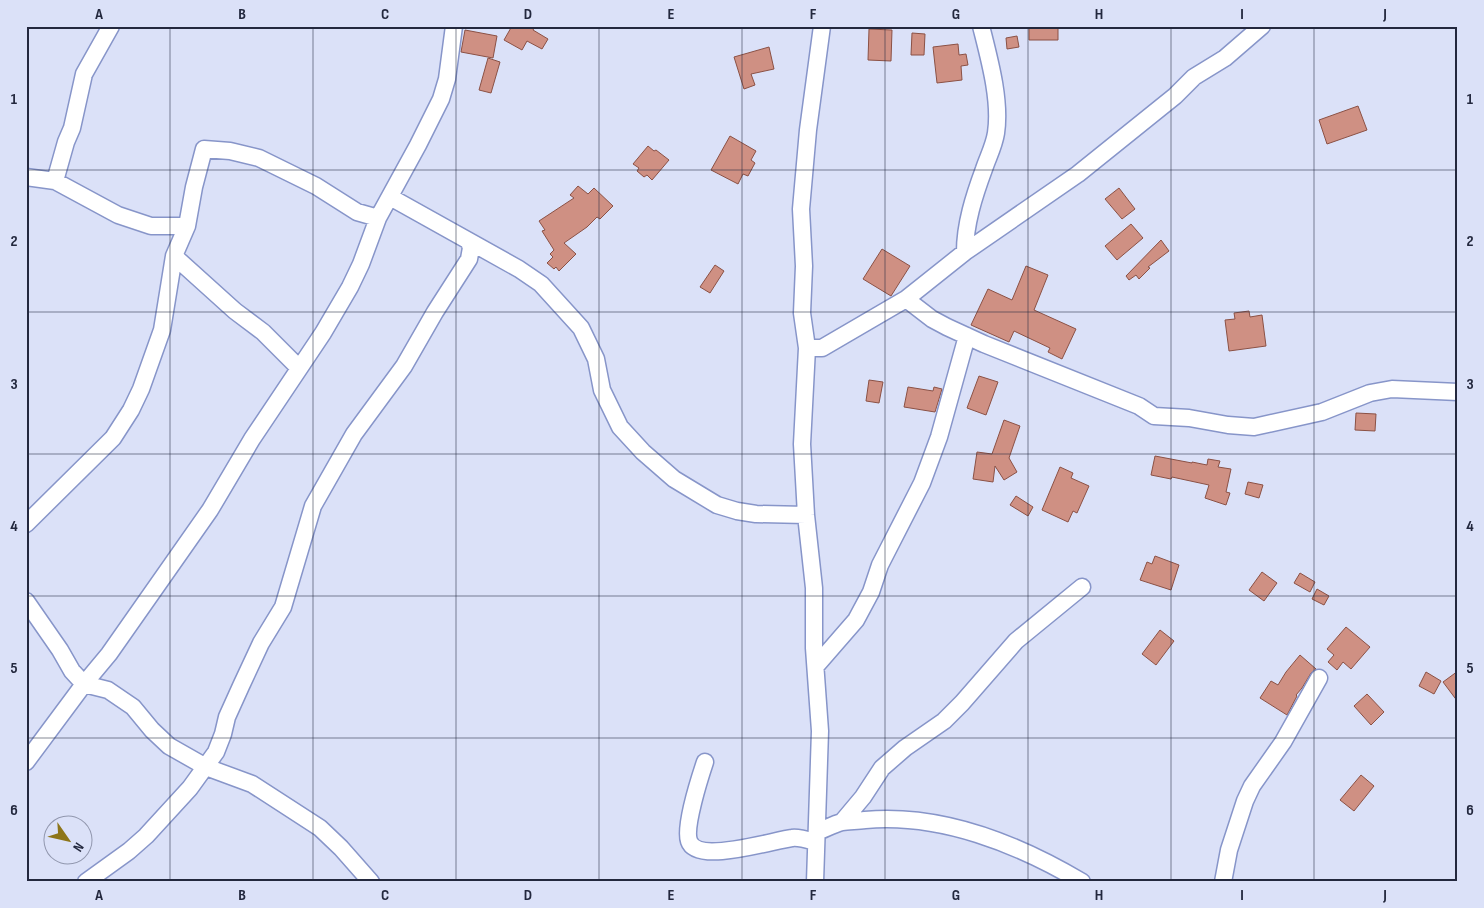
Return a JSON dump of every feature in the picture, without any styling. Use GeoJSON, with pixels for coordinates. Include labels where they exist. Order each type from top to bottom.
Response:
{"type":"FeatureCollection","features":[{"type":"Feature","properties":{"kind":"street"},"geometry":{"type":"LineString","coordinates":[[55,181],[72,128],[84,74],[111,26]]}},
{"type":"Feature","properties":{"kind":"street"},"geometry":{"type":"LineString","coordinates":[[26,762],[84,684],[109,654],[210,510],[252,439],[323,333],[350,287],[361,264],[378,218],[441,99],[447,79],[454,26]]}},
{"type":"Feature","properties":{"kind":"street"},"geometry":{"type":"LineString","coordinates":[[814,882],[820,732],[814,588],[806,515],[802,444],[807,348],[802,313],[804,266],[801,209],[808,130],[822,26]]}},
{"type":"Feature","properties":{"kind":"street"},"geometry":{"type":"LineString","coordinates":[[964,252],[965,234],[970,214],[996,132],[997,115],[994,92],[989,57],[981,26]]}},
{"type":"Feature","properties":{"kind":"street"},"geometry":{"type":"LineString","coordinates":[[807,348],[822,348],[906,299],[964,252],[1078,174],[1194,78],[1225,58],[1262,26]]}},
{"type":"Feature","properties":{"kind":"street"},"geometry":{"type":"LineString","coordinates":[[26,524],[113,438],[131,410],[141,389],[162,330],[174,256],[187,226],[194,187],[204,149],[230,151],[259,158],[316,186],[357,212],[378,218]]}},
{"type":"Feature","properties":{"kind":"street"},"geometry":{"type":"LineString","coordinates":[[26,178],[55,181],[118,215],[151,226],[187,226]]}},
{"type":"Feature","properties":{"kind":"street"},"geometry":{"type":"LineString","coordinates":[[390,197],[541,284],[581,328],[596,359],[602,390],[620,428],[674,479],[717,504],[756,514],[806,515]]}},
{"type":"Feature","properties":{"kind":"street"},"geometry":{"type":"LineString","coordinates":[[86,882],[129,851],[146,836],[177,803],[216,752],[227,717],[261,643],[283,607],[313,506],[354,434],[404,366],[434,312],[469,259],[471,248],[469,242]]}},
{"type":"Feature","properties":{"kind":"street"},"geometry":{"type":"LineString","coordinates":[[174,256],[234,311],[263,332],[299,368]]}},
{"type":"Feature","properties":{"kind":"street"},"geometry":{"type":"LineString","coordinates":[[906,299],[932,319],[967,336],[1139,406],[1154,416],[1189,418],[1228,425],[1254,427],[1322,412],[1370,393],[1392,389],[1458,392]]}},
{"type":"Feature","properties":{"kind":"street"},"geometry":{"type":"LineString","coordinates":[[816,666],[856,620],[871,592],[880,565],[922,483],[939,437],[967,336]]}},
{"type":"Feature","properties":{"kind":"street"},"geometry":{"type":"LineString","coordinates":[[705,762],[697,785],[687,830],[688,840],[693,846],[704,851],[737,850],[794,837],[816,837],[842,822],[863,797],[882,768],[905,748],[944,721],[1016,641],[1082,587]]}},
{"type":"Feature","properties":{"kind":"street"},"geometry":{"type":"LineString","coordinates":[[26,601],[60,650],[72,671],[84,684],[108,690],[133,707],[152,730],[169,746],[206,767],[252,784],[320,828],[341,848],[371,882]]}},
{"type":"Feature","properties":{"kind":"street"},"geometry":{"type":"LineString","coordinates":[[1223,882],[1229,850],[1245,801],[1252,786],[1288,735],[1320,678]]}},
{"type":"Feature","properties":{"kind":"street"},"geometry":{"type":"LineString","coordinates":[[842,822],[886,818],[930,822],[972,832],[1011,847],[1082,882]]}},
{"type":"Feature","properties":{"kind":"building"},"geometry":{"type":"Polygon","coordinates":[[[512,26],[535,26],[533,30],[548,39],[542,49],[527,41],[522,50],[504,40],[512,26]]]}},
{"type":"Feature","properties":{"kind":"building"},"geometry":{"type":"Polygon","coordinates":[[[1029,26],[1058,26],[1058,40],[1029,40],[1029,26]]]}},
{"type":"Feature","properties":{"kind":"building"},"geometry":{"type":"Polygon","coordinates":[[[869,29],[892,30],[891,61],[868,60],[869,29]]]}},
{"type":"Feature","properties":{"kind":"building"},"geometry":{"type":"Polygon","coordinates":[[[465,30],[497,36],[493,58],[461,52],[465,30]]]}},
{"type":"Feature","properties":{"kind":"building"},"geometry":{"type":"Polygon","coordinates":[[[912,33],[925,34],[924,55],[911,55],[912,33]]]}},
{"type":"Feature","properties":{"kind":"building"},"geometry":{"type":"Polygon","coordinates":[[[1017,36],[1019,47],[1007,49],[1006,38],[1017,36]]]}},
{"type":"Feature","properties":{"kind":"building"},"geometry":{"type":"Polygon","coordinates":[[[958,44],[959,55],[966,54],[968,65],[961,66],[962,80],[937,83],[933,47],[958,44]]]}},
{"type":"Feature","properties":{"kind":"building"},"geometry":{"type":"Polygon","coordinates":[[[769,47],[774,69],[751,74],[755,85],[744,89],[734,57],[769,47]]]}},
{"type":"Feature","properties":{"kind":"building"},"geometry":{"type":"Polygon","coordinates":[[[488,58],[500,62],[491,93],[479,90],[488,58]]]}},
{"type":"Feature","properties":{"kind":"building"},"geometry":{"type":"Polygon","coordinates":[[[1358,106],[1367,130],[1327,144],[1319,120],[1358,106]]]}},
{"type":"Feature","properties":{"kind":"building"},"geometry":{"type":"Polygon","coordinates":[[[730,136],[756,151],[751,160],[755,163],[748,176],[743,174],[738,184],[711,170],[730,136]]]}},
{"type":"Feature","properties":{"kind":"building"},"geometry":{"type":"Polygon","coordinates":[[[648,146],[669,160],[652,180],[647,175],[644,177],[637,171],[639,168],[633,164],[648,146]]]}},
{"type":"Feature","properties":{"kind":"building"},"geometry":{"type":"Polygon","coordinates":[[[578,186],[588,194],[594,188],[613,206],[600,219],[597,217],[587,227],[564,243],[576,254],[559,271],[556,267],[554,269],[547,263],[553,257],[550,254],[554,250],[542,231],[545,230],[539,221],[574,198],[570,195],[578,186]]]}},
{"type":"Feature","properties":{"kind":"building"},"geometry":{"type":"Polygon","coordinates":[[[1119,188],[1135,209],[1122,219],[1105,199],[1119,188]]]}},
{"type":"Feature","properties":{"kind":"building"},"geometry":{"type":"Polygon","coordinates":[[[1131,224],[1143,238],[1117,260],[1105,246],[1131,224]]]}},
{"type":"Feature","properties":{"kind":"building"},"geometry":{"type":"Polygon","coordinates":[[[1161,240],[1169,251],[1148,267],[1150,268],[1139,279],[1136,275],[1129,280],[1126,276],[1161,240]]]}},
{"type":"Feature","properties":{"kind":"building"},"geometry":{"type":"Polygon","coordinates":[[[882,249],[910,266],[891,296],[863,279],[882,249]]]}},
{"type":"Feature","properties":{"kind":"building"},"geometry":{"type":"Polygon","coordinates":[[[715,265],[724,271],[710,293],[700,287],[715,265]]]}},
{"type":"Feature","properties":{"kind":"building"},"geometry":{"type":"Polygon","coordinates":[[[1026,266],[1048,275],[1034,310],[1076,329],[1062,359],[1048,352],[1050,348],[1014,331],[1009,342],[971,325],[988,289],[1012,300],[1026,266]]]}},
{"type":"Feature","properties":{"kind":"building"},"geometry":{"type":"Polygon","coordinates":[[[1249,311],[1250,317],[1262,315],[1266,346],[1229,351],[1225,320],[1235,319],[1234,313],[1249,311]]]}},
{"type":"Feature","properties":{"kind":"building"},"geometry":{"type":"Polygon","coordinates":[[[979,376],[998,382],[986,415],[967,408],[979,376]]]}},
{"type":"Feature","properties":{"kind":"building"},"geometry":{"type":"Polygon","coordinates":[[[869,380],[883,382],[879,403],[866,401],[869,380]]]}},
{"type":"Feature","properties":{"kind":"building"},"geometry":{"type":"Polygon","coordinates":[[[908,387],[933,391],[934,387],[942,389],[935,412],[904,407],[908,387]]]}},
{"type":"Feature","properties":{"kind":"building"},"geometry":{"type":"Polygon","coordinates":[[[1356,413],[1376,414],[1375,431],[1355,430],[1356,413]]]}},
{"type":"Feature","properties":{"kind":"building"},"geometry":{"type":"Polygon","coordinates":[[[1004,420],[1020,426],[1009,458],[1017,472],[1004,480],[995,466],[993,482],[973,479],[977,452],[992,454],[1004,420]]]}},
{"type":"Feature","properties":{"kind":"building"},"geometry":{"type":"Polygon","coordinates":[[[1155,456],[1207,465],[1208,459],[1220,461],[1218,467],[1231,469],[1226,492],[1230,493],[1226,505],[1205,498],[1209,485],[1172,477],[1171,479],[1151,475],[1155,456]]]}},
{"type":"Feature","properties":{"kind":"building"},"geometry":{"type":"Polygon","coordinates":[[[1060,467],[1073,473],[1071,478],[1089,486],[1077,513],[1073,511],[1068,522],[1042,510],[1060,467]]]}},
{"type":"Feature","properties":{"kind":"building"},"geometry":{"type":"Polygon","coordinates":[[[1248,482],[1263,485],[1259,498],[1245,494],[1248,482]]]}},
{"type":"Feature","properties":{"kind":"building"},"geometry":{"type":"Polygon","coordinates":[[[1016,496],[1033,507],[1028,516],[1010,505],[1016,496]]]}},
{"type":"Feature","properties":{"kind":"building"},"geometry":{"type":"Polygon","coordinates":[[[1155,556],[1179,565],[1171,590],[1140,580],[1147,562],[1152,564],[1155,556]]]}},
{"type":"Feature","properties":{"kind":"building"},"geometry":{"type":"Polygon","coordinates":[[[1262,572],[1277,583],[1264,601],[1249,590],[1262,572]]]}},
{"type":"Feature","properties":{"kind":"building"},"geometry":{"type":"Polygon","coordinates":[[[1300,573],[1315,582],[1310,592],[1294,583],[1300,573]]]}},
{"type":"Feature","properties":{"kind":"building"},"geometry":{"type":"Polygon","coordinates":[[[1317,589],[1329,596],[1324,605],[1312,599],[1317,589]]]}},
{"type":"Feature","properties":{"kind":"building"},"geometry":{"type":"Polygon","coordinates":[[[1346,627],[1370,647],[1351,669],[1343,662],[1337,670],[1328,662],[1334,655],[1327,649],[1346,627]]]}},
{"type":"Feature","properties":{"kind":"building"},"geometry":{"type":"Polygon","coordinates":[[[1160,630],[1174,641],[1156,665],[1142,654],[1160,630]]]}},
{"type":"Feature","properties":{"kind":"building"},"geometry":{"type":"Polygon","coordinates":[[[1300,655],[1316,669],[1311,673],[1296,695],[1287,715],[1260,698],[1271,681],[1278,685],[1300,655]]]}},
{"type":"Feature","properties":{"kind":"building"},"geometry":{"type":"Polygon","coordinates":[[[1458,671],[1458,702],[1443,682],[1458,671]]]}},
{"type":"Feature","properties":{"kind":"building"},"geometry":{"type":"Polygon","coordinates":[[[1426,672],[1441,681],[1434,694],[1419,686],[1426,672]]]}},
{"type":"Feature","properties":{"kind":"building"},"geometry":{"type":"Polygon","coordinates":[[[1367,694],[1384,712],[1371,725],[1354,706],[1367,694]]]}},
{"type":"Feature","properties":{"kind":"building"},"geometry":{"type":"Polygon","coordinates":[[[1361,775],[1374,786],[1354,811],[1340,800],[1361,775]]]}}]}
